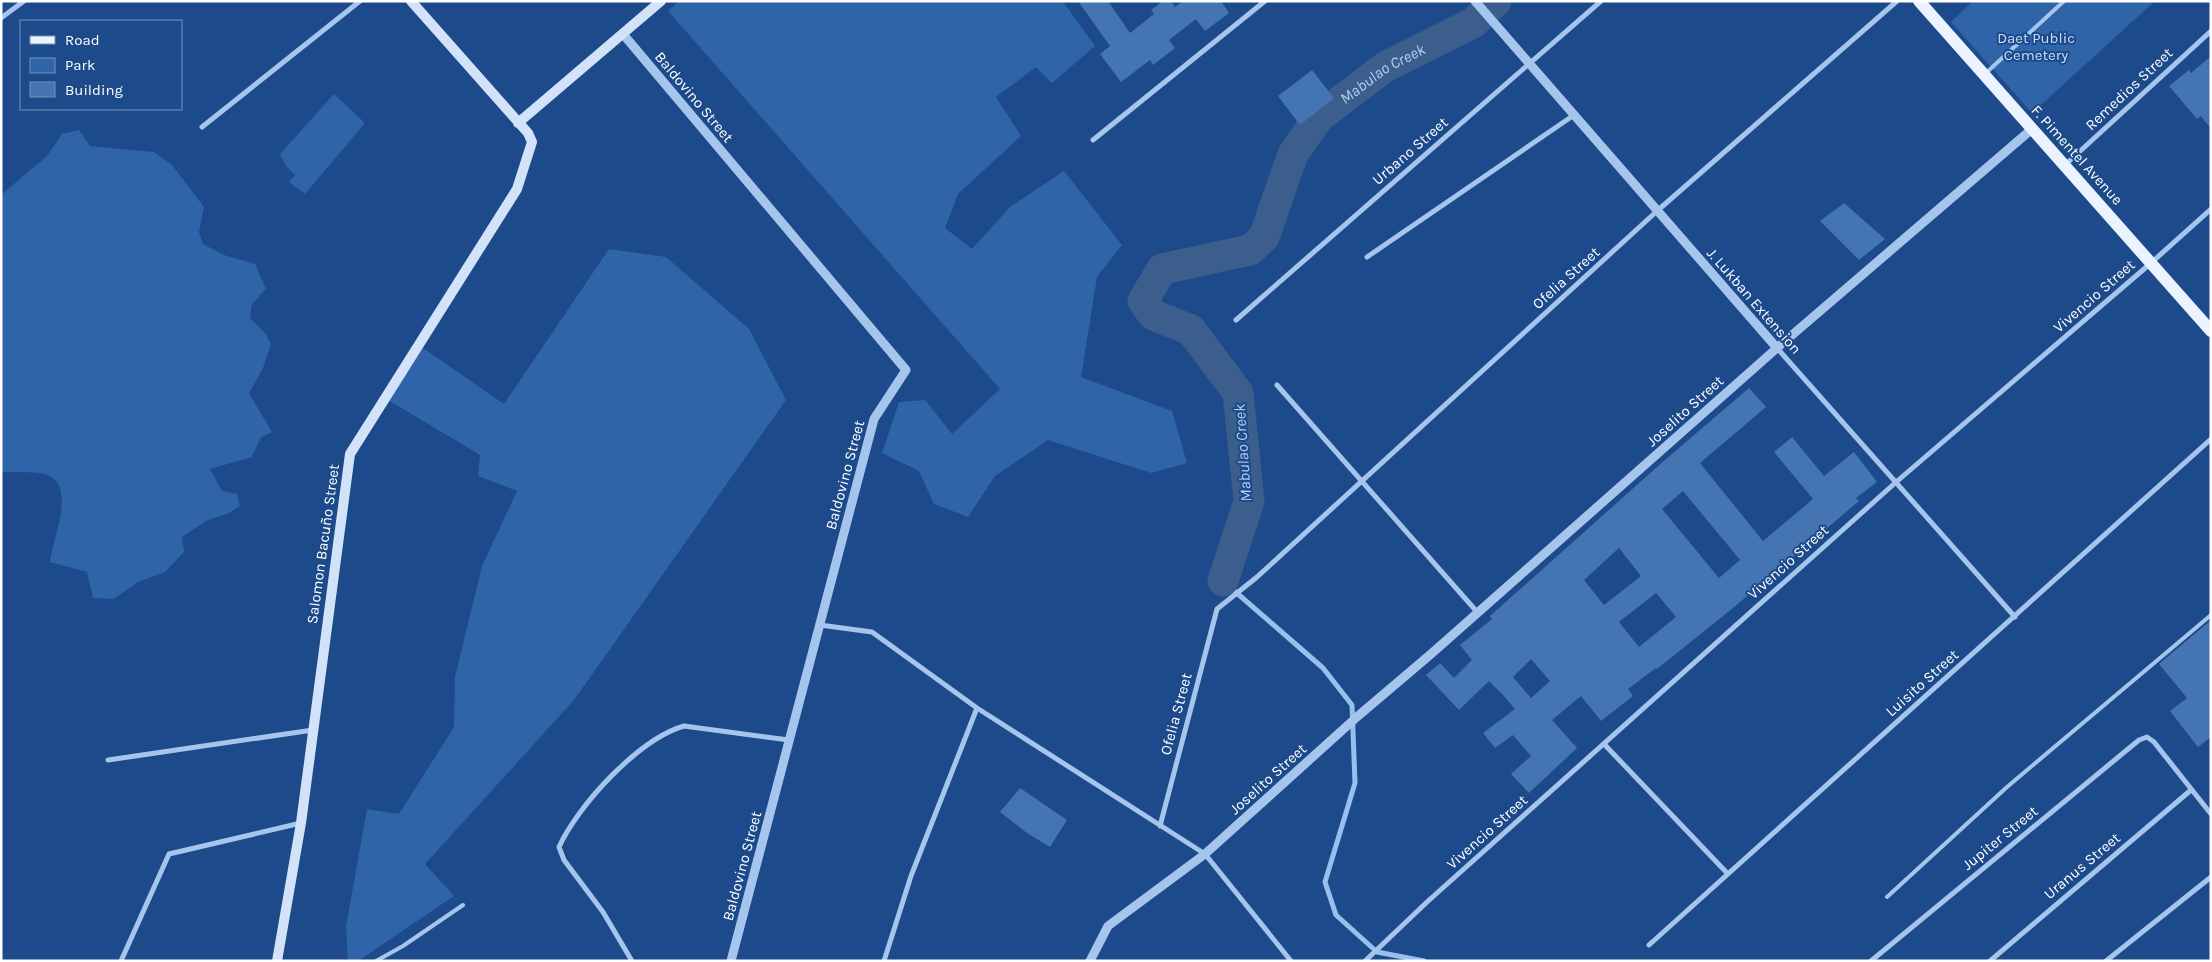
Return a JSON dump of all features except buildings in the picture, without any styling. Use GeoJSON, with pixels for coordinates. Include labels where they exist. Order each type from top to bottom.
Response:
{"type":"FeatureCollection","features":[{"type":"Feature","properties":{"kind":"main road"},"geometry":{"type":"LineString","coordinates":[[411,1],[518,123],[661,1]]}},
{"type":"Feature","properties":{"kind":"main road","name":"F. Pimentel Avenue"},"geometry":{"type":"LineString","coordinates":[[1919,1],[2211,331]]}},
{"type":"Feature","properties":{"kind":"main road","name":"Salomon Bacuño Street"},"geometry":{"type":"LineString","coordinates":[[277,961],[302,823],[350,454],[517,189],[532,142],[528,133],[518,123]]}},
{"type":"Feature","properties":{"kind":"street"},"geometry":{"type":"LineString","coordinates":[[1,18],[24,1]]}},
{"type":"Feature","properties":{"kind":"street"},"geometry":{"type":"LineString","coordinates":[[202,127],[360,1]]}},
{"type":"Feature","properties":{"kind":"street"},"geometry":{"type":"LineString","coordinates":[[1093,140],[1265,1]]}},
{"type":"Feature","properties":{"kind":"street","name":"J. Lukban Extension"},"geometry":{"type":"LineString","coordinates":[[1475,1],[1777,348],[2015,617]]}},
{"type":"Feature","properties":{"kind":"street","name":"Urbano Street"},"geometry":{"type":"LineString","coordinates":[[1236,320],[1601,1]]}},
{"type":"Feature","properties":{"kind":"street","name":"Ofelia Street"},"geometry":{"type":"LineString","coordinates":[[1160,826],[1217,609],[1257,577],[1658,211],[1897,1]]}},
{"type":"Feature","properties":{"kind":"street","name":"Remedios Street"},"geometry":{"type":"LineString","coordinates":[[2065,166],[2211,31]]}},
{"type":"Feature","properties":{"kind":"street","name":"Baldovino Street"},"geometry":{"type":"LineString","coordinates":[[623,34],[906,370],[874,419],[731,961]]}},
{"type":"Feature","properties":{"kind":"street"},"geometry":{"type":"LineString","coordinates":[[1367,257],[1574,115]]}},
{"type":"Feature","properties":{"kind":"street","name":"Joselito Street"},"geometry":{"type":"LineString","coordinates":[[1090,961],[1108,926],[1204,854],[1358,716],[1478,613],[1777,348],[2032,129]]}},
{"type":"Feature","properties":{"kind":"street","name":"Vivencio Street"},"geometry":{"type":"LineString","coordinates":[[1365,961],[1896,483],[2151,264],[2211,209]]}},
{"type":"Feature","properties":{"kind":"street"},"geometry":{"type":"LineString","coordinates":[[1277,385],[1363,480],[1478,613]]}},
{"type":"Feature","properties":{"kind":"street","name":"Luisito Street"},"geometry":{"type":"LineString","coordinates":[[1648,945],[2211,439]]}},
{"type":"Feature","properties":{"kind":"street"},"geometry":{"type":"LineString","coordinates":[[820,625],[872,632],[976,708],[1204,854],[1291,961]]}},
{"type":"Feature","properties":{"kind":"street"},"geometry":{"type":"LineString","coordinates":[[884,961],[911,876],[976,708]]}},
{"type":"Feature","properties":{"kind":"street"},"geometry":{"type":"LineString","coordinates":[[632,961],[603,912],[564,860],[559,847],[567,830],[605,784],[633,755],[668,730],[684,726],[789,740]]}},
{"type":"Feature","properties":{"kind":"street"},"geometry":{"type":"LineString","coordinates":[[108,760],[314,730]]}},
{"type":"Feature","properties":{"kind":"street","name":"Jupiter Street"},"geometry":{"type":"LineString","coordinates":[[1873,960],[2139,740],[2147,737],[2154,742],[2191,790]]}},
{"type":"Feature","properties":{"kind":"street"},"geometry":{"type":"LineString","coordinates":[[1604,744],[1728,874]]}},
{"type":"Feature","properties":{"kind":"street"},"geometry":{"type":"LineString","coordinates":[[2191,790],[2211,814]]}},
{"type":"Feature","properties":{"kind":"street","name":"Uranus Street"},"geometry":{"type":"LineString","coordinates":[[1990,961],[2191,790]]}},
{"type":"Feature","properties":{"kind":"street"},"geometry":{"type":"LineString","coordinates":[[121,961],[169,854],[302,823]]}},
{"type":"Feature","properties":{"kind":"street"},"geometry":{"type":"LineString","coordinates":[[2106,961],[2211,878]]}},
{"type":"Feature","properties":{"kind":"lane"},"geometry":{"type":"LineString","coordinates":[[1983,75],[2064,1]]}},
{"type":"Feature","properties":{"kind":"lane"},"geometry":{"type":"LineString","coordinates":[[1887,897],[2006,787],[2211,616]]}},
{"type":"Feature","properties":{"kind":"lane"},"geometry":{"type":"LineString","coordinates":[[376,961],[403,946],[463,905]]}},
{"type":"Feature","properties":{"kind":"green space"},"geometry":{"type":"Polygon","coordinates":[[[679,1],[1067,1],[1064,3],[1095,46],[1052,83],[1036,67],[996,97],[1021,136],[958,194],[945,228],[972,249],[1010,207],[1064,171],[1122,245],[1097,277],[1081,377],[1172,411],[1187,463],[1151,473],[1048,440],[995,476],[968,517],[934,504],[919,471],[882,453],[899,402],[925,400],[952,434],[1000,389],[668,11],[679,1]]]}},
{"type":"Feature","properties":{"kind":"green space","name":"Daet Public Cemetery"},"geometry":{"type":"Polygon","coordinates":[[[1973,1],[2155,1],[2032,113],[1951,22],[1973,1]]]}},
{"type":"Feature","properties":{"kind":"green space"},"geometry":{"type":"Polygon","coordinates":[[[334,94],[365,123],[305,194],[289,182],[295,175],[286,166],[280,154],[334,94]]]}},
{"type":"Feature","properties":{"kind":"green space"},"geometry":{"type":"Polygon","coordinates":[[[79,130],[90,146],[154,152],[172,165],[204,207],[199,232],[203,244],[224,255],[255,264],[266,289],[252,304],[250,318],[265,333],[271,344],[263,368],[249,393],[272,432],[261,437],[252,457],[210,469],[222,491],[237,494],[240,506],[229,513],[206,521],[182,537],[184,552],[165,572],[138,582],[114,599],[93,598],[87,572],[50,562],[62,500],[60,488],[54,479],[39,473],[1,472],[1,195],[47,156],[62,134],[79,130]]]}},
{"type":"Feature","properties":{"kind":"green space"},"geometry":{"type":"Polygon","coordinates":[[[609,249],[666,257],[749,329],[786,400],[574,700],[425,864],[454,896],[358,961],[348,961],[346,926],[367,809],[399,814],[454,727],[455,677],[482,566],[517,491],[478,476],[480,455],[388,400],[423,348],[504,404],[609,249]]]}},
{"type":"Feature","properties":{"kind":"waterway","name":"Mabulao Creek"},"geometry":{"type":"LineString","coordinates":[[1223,581],[1249,501],[1238,393],[1191,330],[1153,315],[1143,301],[1162,269],[1250,250],[1264,237],[1293,154],[1319,117],[1385,67],[1473,23],[1496,1]]}},
{"type":"Feature","properties":{"kind":"waterway","name":"Mabulao Creek"},"geometry":{"type":"LineString","coordinates":[[1223,581],[1323,668],[1352,705],[1355,783],[1325,882],[1336,915],[1377,952],[1424,961]]}}]}
